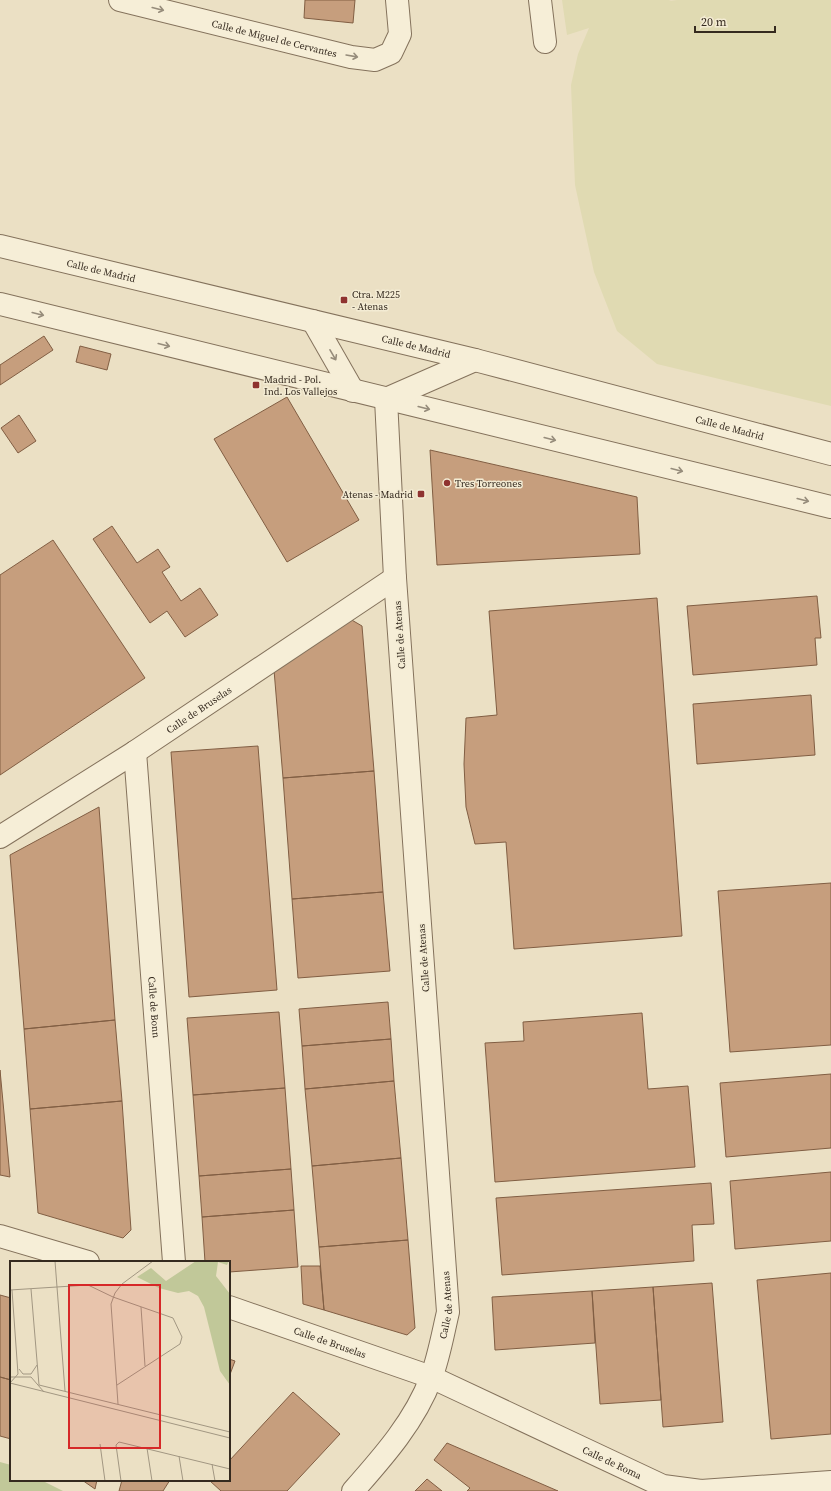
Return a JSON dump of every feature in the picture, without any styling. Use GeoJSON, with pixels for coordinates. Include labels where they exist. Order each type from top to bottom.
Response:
{"type":"FeatureCollection","features":[{"type":"Feature","properties":{"kind":"street","name":"Calle de Miguel de Cervantes"},"geometry":{"type":"LineString","coordinates":[[120,0],[351,57],[375,60],[391,53],[400,34],[398,8]]}},
{"type":"Feature","properties":{"kind":"street"},"geometry":{"type":"LineString","coordinates":[[540,0],[546,42]]}},
{"type":"Feature","properties":{"kind":"street","name":"Calle de Madrid"},"geometry":{"type":"LineString","coordinates":[[0,246],[475,360],[831,454]]}},
{"type":"Feature","properties":{"kind":"street"},"geometry":{"type":"LineString","coordinates":[[0,304],[831,507]]}},
{"type":"Feature","properties":{"kind":"street"},"geometry":{"type":"LineString","coordinates":[[313,321],[353,391]]}},
{"type":"Feature","properties":{"kind":"street"},"geometry":{"type":"LineString","coordinates":[[386,399],[475,360]]}},
{"type":"Feature","properties":{"kind":"street","name":"Calle de Atenas"},"geometry":{"type":"LineString","coordinates":[[353,1491],[379,1462],[414,1413],[431,1377],[448,1312],[395,578],[386,399]]}},
{"type":"Feature","properties":{"kind":"street","name":"Calle de Bruselas"},"geometry":{"type":"LineString","coordinates":[[0,837],[135,752],[395,578]]}},
{"type":"Feature","properties":{"kind":"street","name":"Calle de Bonn"},"geometry":{"type":"LineString","coordinates":[[135,752],[174,1261]]}},
{"type":"Feature","properties":{"kind":"street"},"geometry":{"type":"LineString","coordinates":[[0,1236],[85,1261]]}},
{"type":"Feature","properties":{"kind":"street","name":"Calle de Bruselas"},"geometry":{"type":"LineString","coordinates":[[230,1307],[431,1377]]}},
{"type":"Feature","properties":{"kind":"street","name":"Calle de Roma"},"geometry":{"type":"LineString","coordinates":[[431,1377],[663,1486],[701,1491],[831,1482]]}},
{"type":"Feature","properties":{"kind":"shaded area"},"geometry":{"type":"Polygon","coordinates":[[[562,0],[831,0],[831,406],[657,364],[617,331],[594,272],[575,185],[571,85],[578,54],[589,28],[567,35],[562,0]]]}},
{"type":"Feature","properties":{"kind":"green space"},"geometry":{"type":"Polygon","coordinates":[[[0,1462],[10,1465],[10,1481],[43,1481],[63,1491],[0,1491],[0,1462]]]}},
{"type":"Feature","properties":{"kind":"building"},"geometry":{"type":"Polygon","coordinates":[[[305,0],[355,0],[353,23],[304,18],[305,0]]]}},
{"type":"Feature","properties":{"kind":"building"},"geometry":{"type":"Polygon","coordinates":[[[44,336],[53,350],[0,385],[0,365],[44,336]]]}},
{"type":"Feature","properties":{"kind":"building"},"geometry":{"type":"Polygon","coordinates":[[[80,346],[111,354],[107,370],[76,362],[80,346]]]}},
{"type":"Feature","properties":{"kind":"building"},"geometry":{"type":"Polygon","coordinates":[[[287,397],[359,520],[287,562],[214,439],[287,397]]]}},
{"type":"Feature","properties":{"kind":"building"},"geometry":{"type":"Polygon","coordinates":[[[19,415],[36,441],[18,453],[1,428],[19,415]]]}},
{"type":"Feature","properties":{"kind":"building"},"geometry":{"type":"Polygon","coordinates":[[[430,450],[637,497],[640,554],[437,565],[430,450]]]}},
{"type":"Feature","properties":{"kind":"building"},"geometry":{"type":"Polygon","coordinates":[[[112,526],[137,563],[158,549],[170,567],[162,572],[181,601],[200,588],[218,615],[185,637],[167,611],[150,623],[93,539],[112,526]]]}},
{"type":"Feature","properties":{"kind":"building"},"geometry":{"type":"Polygon","coordinates":[[[53,540],[145,678],[0,775],[0,575],[53,540]]]}},
{"type":"Feature","properties":{"kind":"building"},"geometry":{"type":"Polygon","coordinates":[[[817,596],[821,638],[815,638],[817,665],[693,675],[687,606],[817,596]]]}},
{"type":"Feature","properties":{"kind":"building"},"geometry":{"type":"Polygon","coordinates":[[[657,598],[682,936],[514,949],[506,842],[475,844],[466,807],[464,764],[466,718],[497,715],[489,611],[657,598]]]}},
{"type":"Feature","properties":{"kind":"building"},"geometry":{"type":"Polygon","coordinates":[[[350,619],[362,626],[374,771],[283,778],[274,670],[350,619]]]}},
{"type":"Feature","properties":{"kind":"building"},"geometry":{"type":"Polygon","coordinates":[[[811,695],[815,755],[697,764],[693,704],[811,695]]]}},
{"type":"Feature","properties":{"kind":"building"},"geometry":{"type":"Polygon","coordinates":[[[258,746],[277,990],[189,997],[171,752],[258,746]]]}},
{"type":"Feature","properties":{"kind":"building"},"geometry":{"type":"Polygon","coordinates":[[[374,771],[383,892],[292,899],[283,778],[374,771]]]}},
{"type":"Feature","properties":{"kind":"building"},"geometry":{"type":"Polygon","coordinates":[[[99,807],[115,1020],[24,1029],[10,855],[99,807]]]}},
{"type":"Feature","properties":{"kind":"building"},"geometry":{"type":"Polygon","coordinates":[[[831,883],[831,1045],[730,1052],[718,891],[831,883]]]}},
{"type":"Feature","properties":{"kind":"building"},"geometry":{"type":"Polygon","coordinates":[[[383,892],[390,971],[298,978],[292,899],[383,892]]]}},
{"type":"Feature","properties":{"kind":"building"},"geometry":{"type":"Polygon","coordinates":[[[388,1002],[391,1039],[302,1046],[299,1009],[388,1002]]]}},
{"type":"Feature","properties":{"kind":"building"},"geometry":{"type":"Polygon","coordinates":[[[279,1012],[285,1088],[193,1095],[187,1018],[279,1012]]]}},
{"type":"Feature","properties":{"kind":"building"},"geometry":{"type":"Polygon","coordinates":[[[642,1013],[648,1089],[688,1086],[695,1167],[495,1182],[485,1043],[524,1041],[523,1022],[642,1013]]]}},
{"type":"Feature","properties":{"kind":"building"},"geometry":{"type":"Polygon","coordinates":[[[115,1020],[122,1101],[30,1109],[24,1029],[115,1020]]]}},
{"type":"Feature","properties":{"kind":"building"},"geometry":{"type":"Polygon","coordinates":[[[391,1039],[394,1081],[305,1089],[302,1046],[391,1039]]]}},
{"type":"Feature","properties":{"kind":"building"},"geometry":{"type":"Polygon","coordinates":[[[0,1070],[10,1177],[0,1175],[0,1070]]]}},
{"type":"Feature","properties":{"kind":"building"},"geometry":{"type":"Polygon","coordinates":[[[831,1074],[831,1148],[726,1157],[720,1083],[831,1074]]]}},
{"type":"Feature","properties":{"kind":"building"},"geometry":{"type":"Polygon","coordinates":[[[394,1081],[401,1158],[312,1166],[305,1089],[394,1081]]]}},
{"type":"Feature","properties":{"kind":"building"},"geometry":{"type":"Polygon","coordinates":[[[285,1088],[291,1169],[199,1176],[193,1095],[285,1088]]]}},
{"type":"Feature","properties":{"kind":"building"},"geometry":{"type":"Polygon","coordinates":[[[122,1101],[131,1230],[123,1238],[38,1213],[30,1109],[122,1101]]]}},
{"type":"Feature","properties":{"kind":"building"},"geometry":{"type":"Polygon","coordinates":[[[401,1158],[408,1240],[319,1247],[312,1166],[401,1158]]]}},
{"type":"Feature","properties":{"kind":"building"},"geometry":{"type":"Polygon","coordinates":[[[291,1169],[294,1210],[202,1217],[199,1176],[291,1169]]]}},
{"type":"Feature","properties":{"kind":"building"},"geometry":{"type":"Polygon","coordinates":[[[831,1172],[831,1241],[735,1249],[730,1181],[831,1172]]]}},
{"type":"Feature","properties":{"kind":"building"},"geometry":{"type":"Polygon","coordinates":[[[711,1183],[714,1224],[692,1225],[694,1261],[502,1275],[496,1198],[711,1183]]]}},
{"type":"Feature","properties":{"kind":"building"},"geometry":{"type":"Polygon","coordinates":[[[294,1210],[298,1267],[230,1272],[230,1261],[205,1261],[202,1217],[294,1210]]]}},
{"type":"Feature","properties":{"kind":"building"},"geometry":{"type":"Polygon","coordinates":[[[408,1240],[415,1328],[407,1335],[324,1310],[319,1247],[408,1240]]]}},
{"type":"Feature","properties":{"kind":"building"},"geometry":{"type":"Polygon","coordinates":[[[301,1266],[320,1266],[324,1310],[303,1304],[301,1266]]]}},
{"type":"Feature","properties":{"kind":"building"},"geometry":{"type":"Polygon","coordinates":[[[831,1273],[831,1434],[771,1439],[757,1280],[831,1273]]]}},
{"type":"Feature","properties":{"kind":"building"},"geometry":{"type":"Polygon","coordinates":[[[712,1283],[723,1422],[663,1427],[653,1287],[712,1283]]]}},
{"type":"Feature","properties":{"kind":"building"},"geometry":{"type":"Polygon","coordinates":[[[653,1287],[661,1400],[600,1404],[592,1291],[653,1287]]]}},
{"type":"Feature","properties":{"kind":"building"},"geometry":{"type":"Polygon","coordinates":[[[592,1291],[595,1343],[495,1350],[492,1297],[592,1291]]]}},
{"type":"Feature","properties":{"kind":"building"},"geometry":{"type":"Polygon","coordinates":[[[0,1295],[10,1298],[10,1380],[0,1377],[0,1295]]]}},
{"type":"Feature","properties":{"kind":"building"},"geometry":{"type":"Polygon","coordinates":[[[230,1359],[235,1361],[230,1374],[230,1359]]]}},
{"type":"Feature","properties":{"kind":"building"},"geometry":{"type":"Polygon","coordinates":[[[0,1377],[10,1380],[10,1439],[0,1436],[0,1377]]]}},
{"type":"Feature","properties":{"kind":"building"},"geometry":{"type":"Polygon","coordinates":[[[293,1392],[340,1434],[287,1491],[221,1491],[210,1481],[230,1481],[230,1460],[293,1392]]]}},
{"type":"Feature","properties":{"kind":"building"},"geometry":{"type":"Polygon","coordinates":[[[447,1443],[558,1491],[467,1491],[470,1488],[434,1460],[447,1443]]]}},
{"type":"Feature","properties":{"kind":"building"},"geometry":{"type":"Polygon","coordinates":[[[427,1479],[442,1491],[415,1491],[427,1479]]]}},
{"type":"Feature","properties":{"kind":"building"},"geometry":{"type":"Polygon","coordinates":[[[83,1481],[97,1481],[95,1489],[83,1481]]]}},
{"type":"Feature","properties":{"kind":"building"},"geometry":{"type":"Polygon","coordinates":[[[122,1481],[169,1481],[163,1491],[119,1491],[122,1481]]]}},
{"type":"Feature","properties":{"kind":"place","name":"Ctra. M225 - Atenas"},"geometry":{"type":"Point","coordinates":[344,300]}},
{"type":"Feature","properties":{"kind":"place","name":"Madrid - Pol. Ind. Los Vallejos"},"geometry":{"type":"Point","coordinates":[256,385]}},
{"type":"Feature","properties":{"kind":"place","name":"Tres Torreones"},"geometry":{"type":"Point","coordinates":[447,483]}},
{"type":"Feature","properties":{"kind":"place","name":"Atenas - Madrid"},"geometry":{"type":"Point","coordinates":[421,494]}}]}
